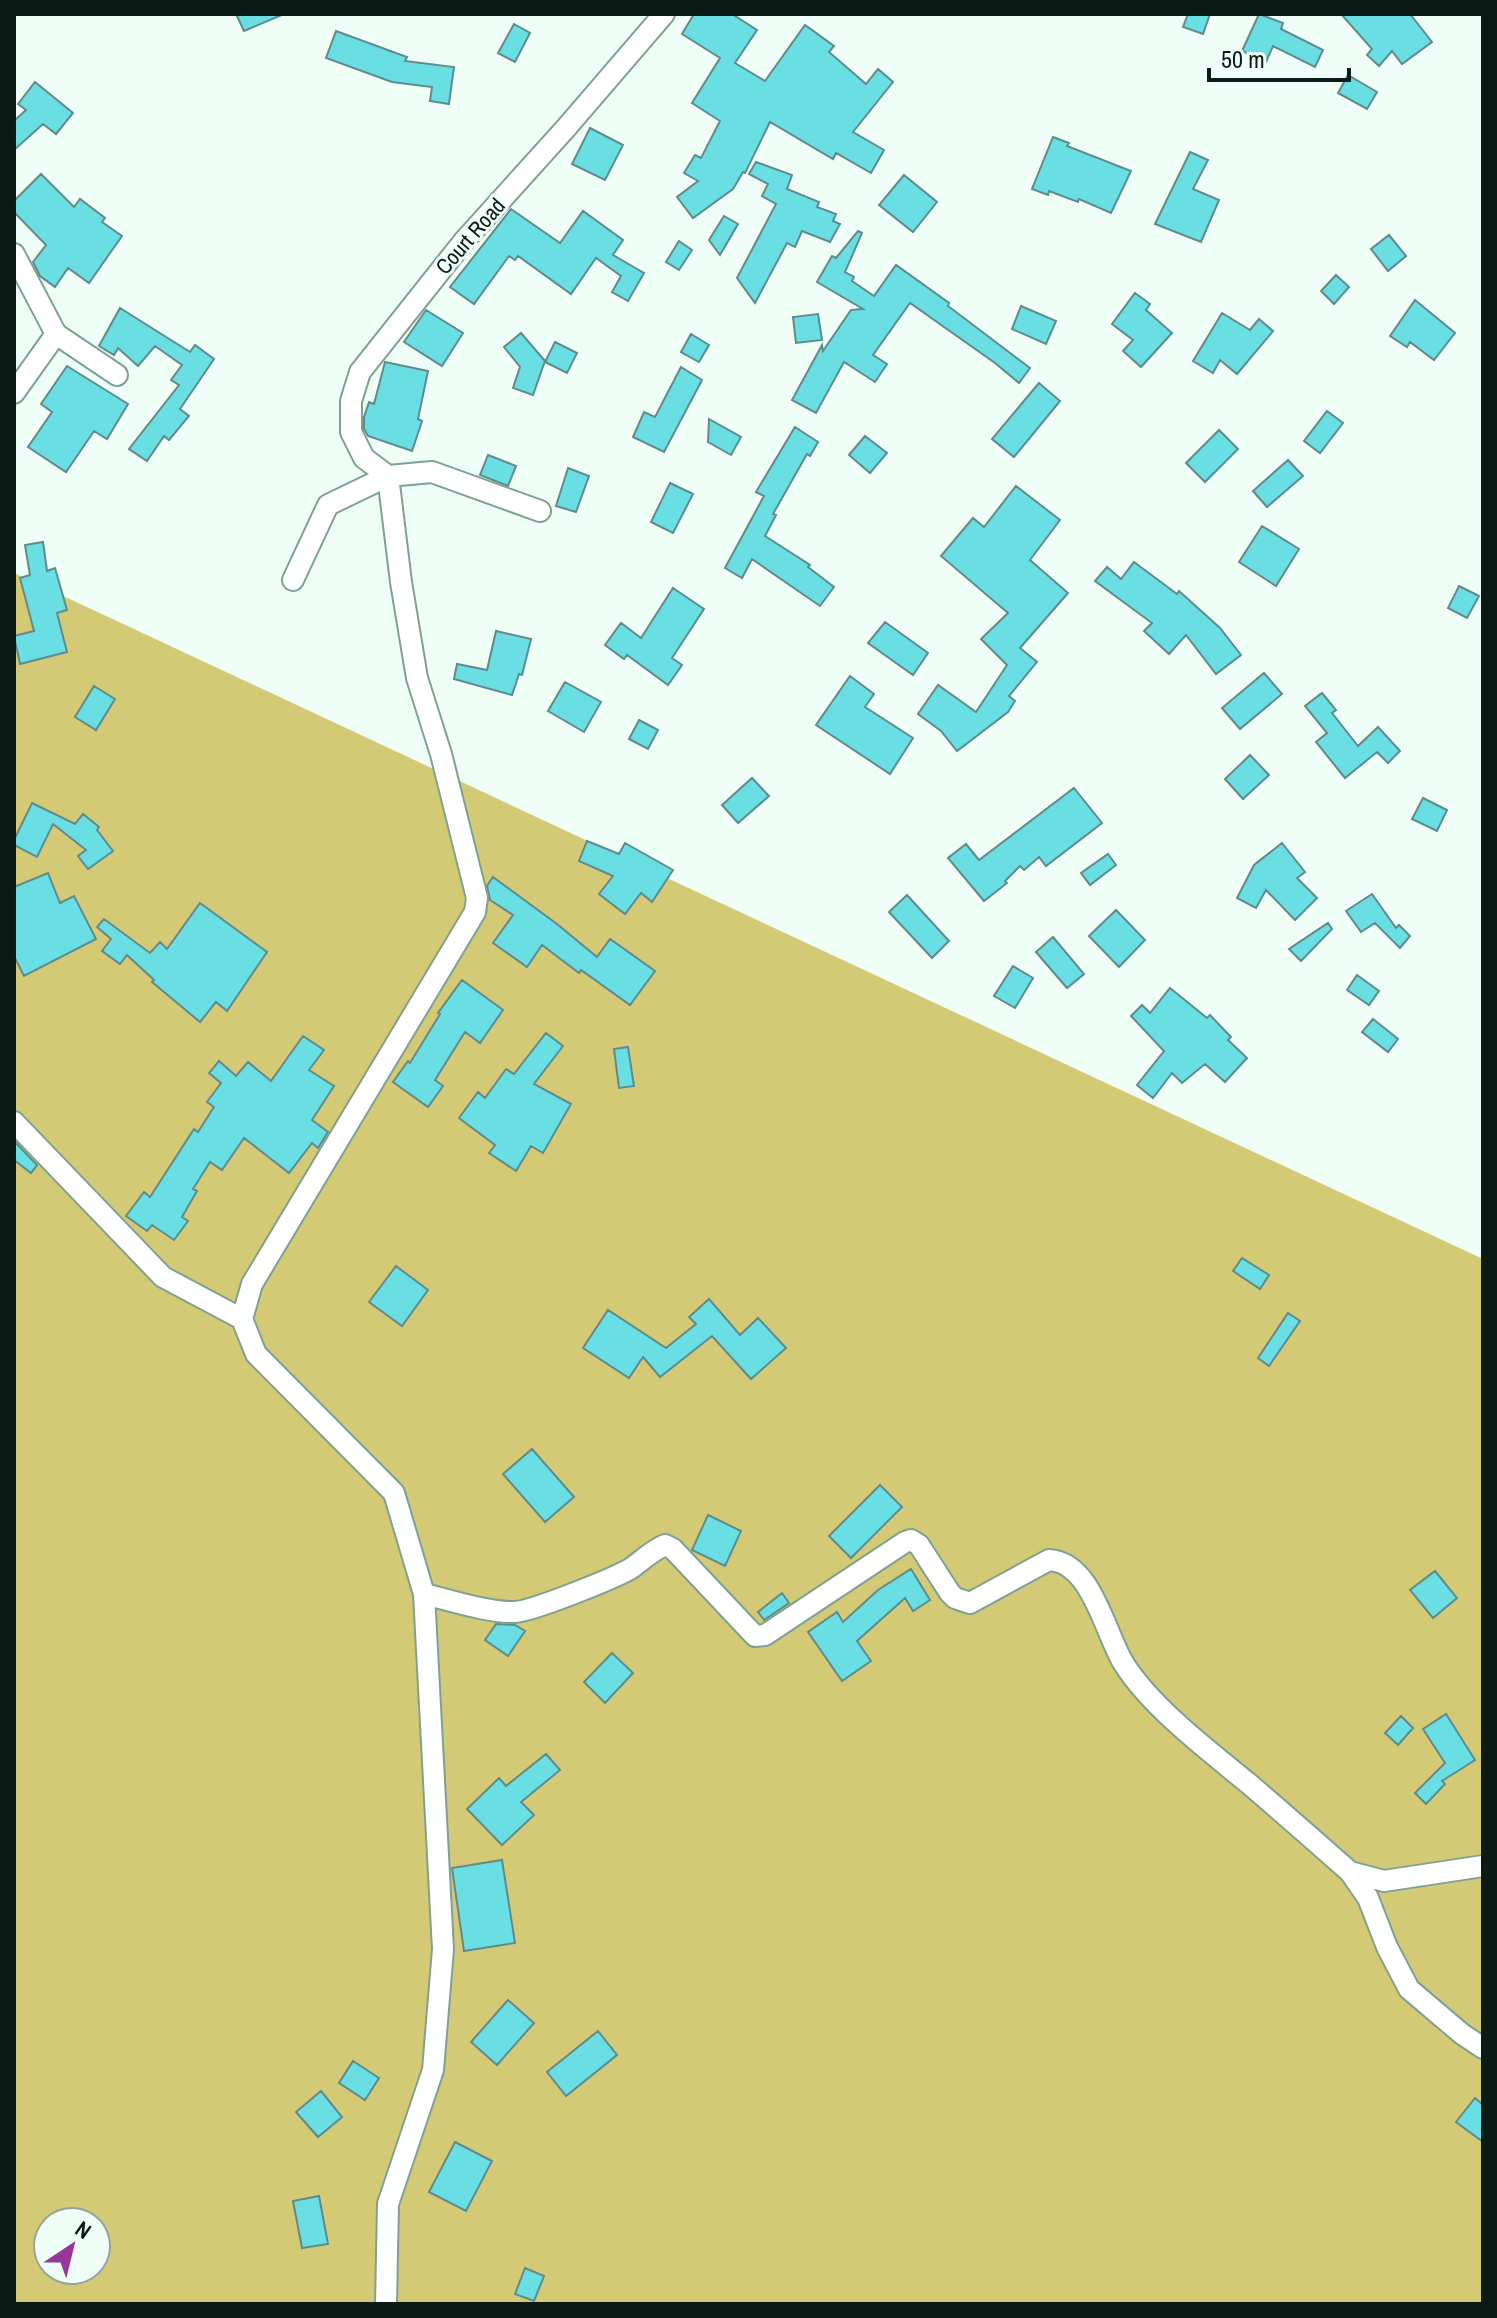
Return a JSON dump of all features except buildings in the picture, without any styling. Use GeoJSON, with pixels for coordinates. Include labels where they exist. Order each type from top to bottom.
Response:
{"type":"FeatureCollection","features":[{"type":"Feature","properties":{"kind":"street","name":"Court Road"},"geometry":{"type":"LineString","coordinates":[[388,476],[364,458],[351,432],[351,401],[360,372],[464,241],[664,14]]}},
{"type":"Feature","properties":{"kind":"street"},"geometry":{"type":"LineString","coordinates":[[14,254],[56,334],[117,375]]}},
{"type":"Feature","properties":{"kind":"street"},"geometry":{"type":"LineString","coordinates":[[14,393],[56,334]]}},
{"type":"Feature","properties":{"kind":"street"},"geometry":{"type":"LineString","coordinates":[[293,580],[328,505],[388,476],[432,472],[540,511]]}},
{"type":"Feature","properties":{"kind":"street"},"geometry":{"type":"LineString","coordinates":[[386,2304],[388,2204],[433,2070],[443,1949],[424,1594],[394,1493],[256,1354],[242,1319],[252,1284],[475,912],[477,898],[441,754],[417,678],[388,476]]}},
{"type":"Feature","properties":{"kind":"street"},"geometry":{"type":"LineString","coordinates":[[14,1122],[163,1277],[242,1319]]}},
{"type":"Feature","properties":{"kind":"street"},"geometry":{"type":"LineString","coordinates":[[424,1594],[515,1612],[544,1604],[629,1569],[665,1545],[673,1549],[755,1636],[765,1635],[911,1540],[919,1545],[950,1593],[970,1603],[1049,1560],[1060,1560],[1093,1595],[1111,1641],[1125,1666],[1147,1692],[1188,1734],[1350,1872],[1368,1898],[1387,1947],[1409,1989],[1483,2048]]}},
{"type":"Feature","properties":{"kind":"street"},"geometry":{"type":"LineString","coordinates":[[1350,1872],[1384,1881],[1483,1866]]}},
{"type":"Feature","properties":{"kind":"shaded area"},"geometry":{"type":"Polygon","coordinates":[[[14,573],[1483,1259],[1483,2304],[14,2304],[14,573]]]}}]}
